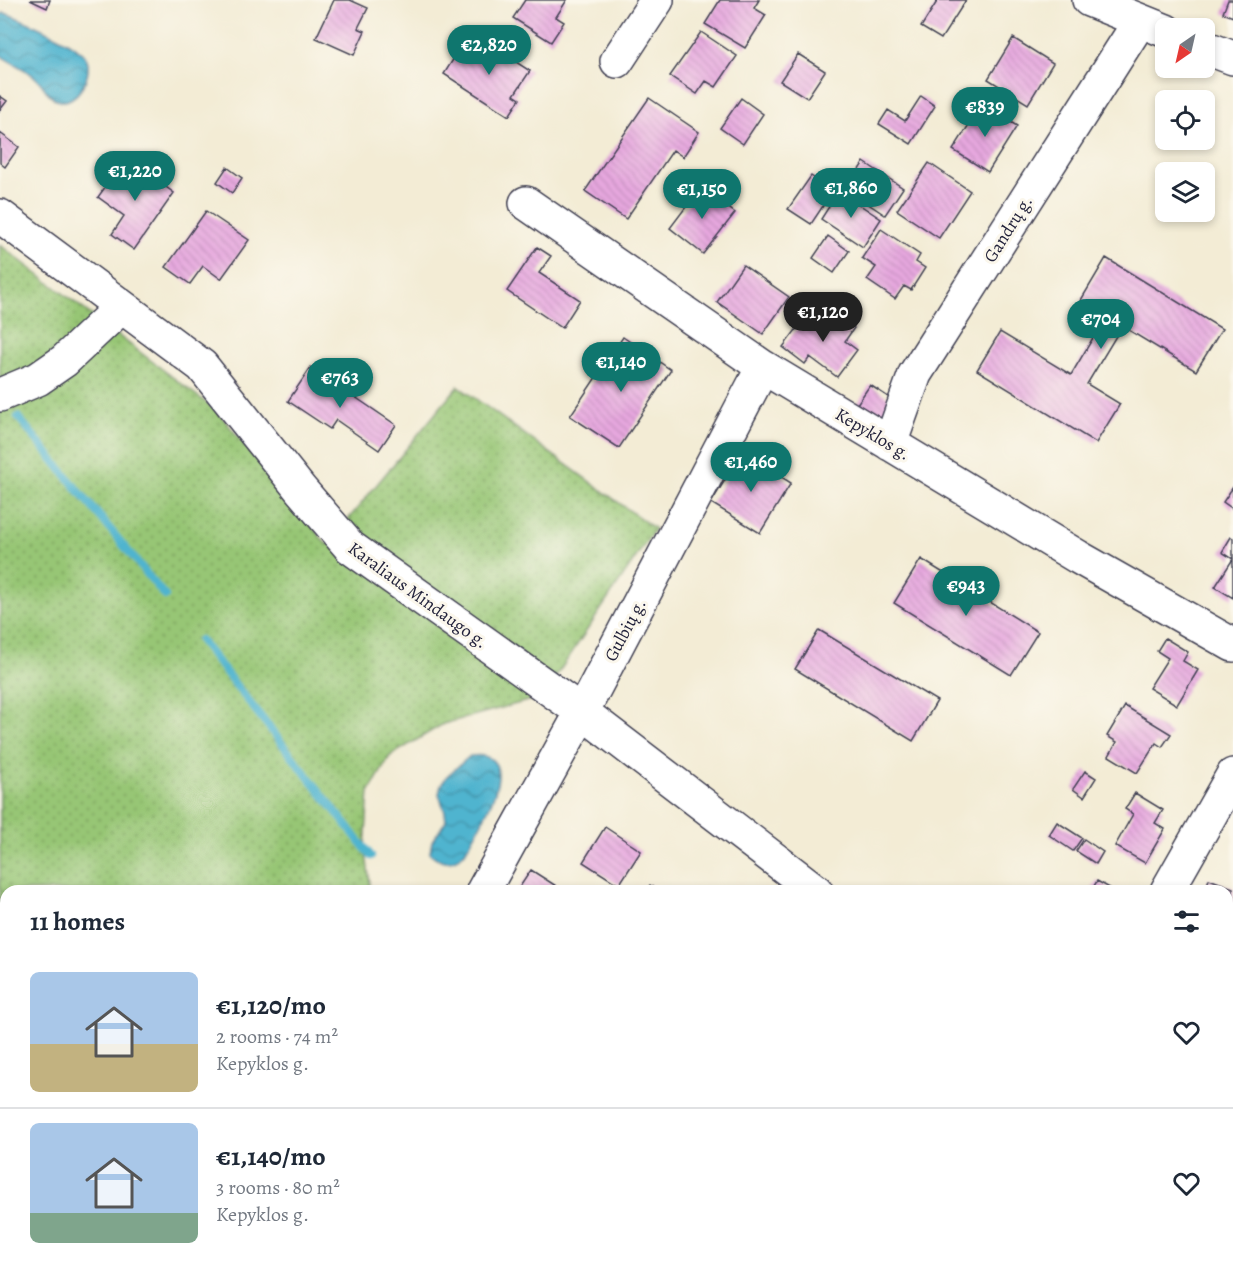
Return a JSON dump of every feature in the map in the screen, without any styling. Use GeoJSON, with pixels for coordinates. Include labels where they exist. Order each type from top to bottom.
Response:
{"type":"FeatureCollection","features":[{"type":"Feature","properties":{"kind":"street"},"geometry":{"type":"LineString","coordinates":[[618,61],[657,0]]}},
{"type":"Feature","properties":{"kind":"street"},"geometry":{"type":"LineString","coordinates":[[1089,0],[1153,26]]}},
{"type":"Feature","properties":{"kind":"street","name":"Gandrų g."},"geometry":{"type":"LineString","coordinates":[[890,444],[915,374],[1153,26]]}},
{"type":"Feature","properties":{"kind":"street"},"geometry":{"type":"LineString","coordinates":[[1215,51],[1233,58]]}},
{"type":"Feature","properties":{"kind":"street","name":"Kepyklos g."},"geometry":{"type":"LineString","coordinates":[[526,203],[763,367],[1078,557],[1233,645]]}},
{"type":"Feature","properties":{"kind":"street","name":"Karaliaus Mindaugo g."},"geometry":{"type":"LineString","coordinates":[[0,216],[202,366],[350,548],[582,712],[808,885]]}},
{"type":"Feature","properties":{"kind":"street"},"geometry":{"type":"LineString","coordinates":[[0,396],[38,379],[64,361],[121,307]]}},
{"type":"Feature","properties":{"kind":"street","name":"Gulbių g."},"geometry":{"type":"LineString","coordinates":[[486,885],[582,712],[763,367]]}},
{"type":"Feature","properties":{"kind":"street"},"geometry":{"type":"LineString","coordinates":[[1170,885],[1233,775]]}},
{"type":"Feature","properties":{"kind":"green space"},"geometry":{"type":"Polygon","coordinates":[[[0,245],[217,411],[327,545],[458,386],[655,529],[542,697],[443,724],[390,756],[369,792],[365,847],[370,885],[0,885],[0,245]]]}},
{"type":"Feature","properties":{"kind":"water"},"geometry":{"type":"Polygon","coordinates":[[[4,13],[60,38],[85,56],[88,71],[77,94],[64,101],[54,99],[34,76],[0,55],[0,15],[4,13]]]}},
{"type":"Feature","properties":{"kind":"water"},"geometry":{"type":"Polygon","coordinates":[[[470,756],[484,756],[494,762],[498,772],[497,786],[485,817],[465,852],[456,859],[443,861],[430,853],[432,841],[446,821],[439,794],[441,785],[448,775],[470,756]]]}},
{"type":"Feature","properties":{"kind":"building"},"geometry":{"type":"Polygon","coordinates":[[[30,0],[50,0],[47,8],[30,0]]]}},
{"type":"Feature","properties":{"kind":"building"},"geometry":{"type":"Polygon","coordinates":[[[334,0],[350,0],[368,8],[358,28],[365,31],[354,55],[316,38],[334,0]]]}},
{"type":"Feature","properties":{"kind":"building"},"geometry":{"type":"Polygon","coordinates":[[[525,0],[567,0],[556,17],[564,22],[551,42],[513,18],[525,0]]]}},
{"type":"Feature","properties":{"kind":"building"},"geometry":{"type":"Polygon","coordinates":[[[720,0],[759,0],[754,8],[766,15],[745,48],[705,24],[720,0]]]}},
{"type":"Feature","properties":{"kind":"building"},"geometry":{"type":"Polygon","coordinates":[[[938,0],[966,0],[941,39],[921,27],[938,0]]]}},
{"type":"Feature","properties":{"kind":"building"},"geometry":{"type":"Polygon","coordinates":[[[1228,0],[1233,0],[1233,17],[1223,13],[1228,0]]]}},
{"type":"Feature","properties":{"kind":"building"},"geometry":{"type":"Polygon","coordinates":[[[701,32],[737,56],[716,87],[706,81],[697,94],[670,76],[701,32]]]}},
{"type":"Feature","properties":{"kind":"building"},"geometry":{"type":"Polygon","coordinates":[[[1013,38],[1053,63],[1028,104],[988,79],[1013,38]]]}},
{"type":"Feature","properties":{"kind":"building"},"geometry":{"type":"Polygon","coordinates":[[[464,42],[485,55],[491,46],[530,71],[514,95],[520,99],[509,116],[444,74],[464,42]]]}},
{"type":"Feature","properties":{"kind":"building"},"geometry":{"type":"Polygon","coordinates":[[[798,54],[825,71],[807,98],[780,81],[798,54]]]}},
{"type":"Feature","properties":{"kind":"building"},"geometry":{"type":"Polygon","coordinates":[[[0,96],[7,101],[0,110],[0,96]]]}},
{"type":"Feature","properties":{"kind":"building"},"geometry":{"type":"Polygon","coordinates":[[[921,96],[935,106],[911,144],[879,124],[888,110],[905,121],[921,96]]]}},
{"type":"Feature","properties":{"kind":"building"},"geometry":{"type":"Polygon","coordinates":[[[649,98],[699,132],[683,157],[673,150],[626,219],[585,191],[649,98]]]}},
{"type":"Feature","properties":{"kind":"building"},"geometry":{"type":"Polygon","coordinates":[[[741,98],[763,114],[743,144],[720,128],[741,98]]]}},
{"type":"Feature","properties":{"kind":"building"},"geometry":{"type":"Polygon","coordinates":[[[982,104],[1017,126],[988,172],[953,150],[982,104]]]}},
{"type":"Feature","properties":{"kind":"building"},"geometry":{"type":"Polygon","coordinates":[[[0,133],[19,147],[5,167],[0,163],[0,133]]]}},
{"type":"Feature","properties":{"kind":"building"},"geometry":{"type":"Polygon","coordinates":[[[126,158],[174,193],[134,250],[112,234],[124,216],[98,197],[126,158]]]}},
{"type":"Feature","properties":{"kind":"building"},"geometry":{"type":"Polygon","coordinates":[[[864,162],[903,188],[885,215],[846,189],[864,162]]]}},
{"type":"Feature","properties":{"kind":"building"},"geometry":{"type":"Polygon","coordinates":[[[929,163],[970,191],[939,238],[897,210],[929,163]]]}},
{"type":"Feature","properties":{"kind":"building"},"geometry":{"type":"Polygon","coordinates":[[[227,167],[242,178],[232,193],[217,182],[227,167]]]}},
{"type":"Feature","properties":{"kind":"building"},"geometry":{"type":"Polygon","coordinates":[[[811,176],[833,191],[811,224],[788,209],[811,176]]]}},
{"type":"Feature","properties":{"kind":"building"},"geometry":{"type":"Polygon","coordinates":[[[701,187],[735,213],[703,254],[670,228],[701,187]]]}},
{"type":"Feature","properties":{"kind":"building"},"geometry":{"type":"Polygon","coordinates":[[[839,191],[881,219],[863,247],[821,219],[839,191]]]}},
{"type":"Feature","properties":{"kind":"building"},"geometry":{"type":"Polygon","coordinates":[[[206,211],[249,240],[221,279],[203,266],[190,284],[166,267],[206,211]]]}},
{"type":"Feature","properties":{"kind":"building"},"geometry":{"type":"Polygon","coordinates":[[[881,229],[920,255],[916,262],[925,268],[911,290],[904,286],[895,299],[867,280],[876,267],[862,258],[881,229]]]}},
{"type":"Feature","properties":{"kind":"building"},"geometry":{"type":"Polygon","coordinates":[[[828,236],[849,251],[834,273],[813,258],[828,236]]]}},
{"type":"Feature","properties":{"kind":"building"},"geometry":{"type":"Polygon","coordinates":[[[537,247],[551,256],[539,273],[580,300],[562,328],[507,291],[537,247]]]}},
{"type":"Feature","properties":{"kind":"building"},"geometry":{"type":"Polygon","coordinates":[[[1106,258],[1222,329],[1196,371],[1122,326],[1087,384],[1120,404],[1096,443],[977,370],[1000,332],[1071,375],[1106,316],[1081,300],[1106,258]]]}},
{"type":"Feature","properties":{"kind":"building"},"geometry":{"type":"Polygon","coordinates":[[[743,265],[789,297],[763,334],[717,302],[743,265]]]}},
{"type":"Feature","properties":{"kind":"building"},"geometry":{"type":"Polygon","coordinates":[[[833,313],[854,328],[845,341],[857,350],[837,377],[810,357],[805,364],[783,347],[808,314],[824,326],[833,313]]]}},
{"type":"Feature","properties":{"kind":"building"},"geometry":{"type":"Polygon","coordinates":[[[623,337],[671,370],[619,448],[570,416],[623,337]]]}},
{"type":"Feature","properties":{"kind":"building"},"geometry":{"type":"Polygon","coordinates":[[[311,367],[396,425],[379,450],[336,420],[330,429],[288,401],[311,367]]]}},
{"type":"Feature","properties":{"kind":"building"},"geometry":{"type":"Polygon","coordinates":[[[870,385],[899,404],[887,423],[857,404],[870,385]]]}},
{"type":"Feature","properties":{"kind":"building"},"geometry":{"type":"Polygon","coordinates":[[[742,452],[791,483],[760,533],[711,503],[742,452]]]}},
{"type":"Feature","properties":{"kind":"building"},"geometry":{"type":"Polygon","coordinates":[[[1233,487],[1233,509],[1223,502],[1233,487]]]}},
{"type":"Feature","properties":{"kind":"building"},"geometry":{"type":"Polygon","coordinates":[[[1231,537],[1233,538],[1233,559],[1222,552],[1231,537]]]}},
{"type":"Feature","properties":{"kind":"building"},"geometry":{"type":"Polygon","coordinates":[[[921,559],[1038,632],[1011,675],[894,603],[921,559]]]}},
{"type":"Feature","properties":{"kind":"building"},"geometry":{"type":"Polygon","coordinates":[[[1233,559],[1233,598],[1215,587],[1233,559]]]}},
{"type":"Feature","properties":{"kind":"building"},"geometry":{"type":"Polygon","coordinates":[[[819,630],[937,701],[913,741],[795,669],[819,630]]]}},
{"type":"Feature","properties":{"kind":"building"},"geometry":{"type":"Polygon","coordinates":[[[1165,638],[1188,652],[1183,661],[1198,670],[1177,705],[1149,688],[1168,658],[1157,651],[1165,638]]]}},
{"type":"Feature","properties":{"kind":"building"},"geometry":{"type":"Polygon","coordinates":[[[1125,706],[1171,734],[1162,747],[1156,743],[1137,773],[1109,756],[1117,742],[1107,736],[1125,706]]]}},
{"type":"Feature","properties":{"kind":"building"},"geometry":{"type":"Polygon","coordinates":[[[1085,771],[1096,778],[1084,797],[1073,789],[1085,771]]]}},
{"type":"Feature","properties":{"kind":"building"},"geometry":{"type":"Polygon","coordinates":[[[1135,793],[1163,810],[1155,823],[1165,829],[1145,863],[1115,846],[1133,814],[1125,809],[1135,793]]]}},
{"type":"Feature","properties":{"kind":"building"},"geometry":{"type":"Polygon","coordinates":[[[1057,822],[1082,838],[1073,851],[1049,835],[1057,822]]]}},
{"type":"Feature","properties":{"kind":"building"},"geometry":{"type":"Polygon","coordinates":[[[605,827],[641,851],[619,885],[583,862],[605,827]]]}},
{"type":"Feature","properties":{"kind":"building"},"geometry":{"type":"Polygon","coordinates":[[[1084,839],[1103,852],[1096,864],[1076,851],[1084,839]]]}},
{"type":"Feature","properties":{"kind":"building"},"geometry":{"type":"Polygon","coordinates":[[[531,870],[555,885],[521,885],[531,870]]]}},
{"type":"Feature","properties":{"kind":"building"},"geometry":{"type":"Polygon","coordinates":[[[1209,879],[1225,885],[1207,885],[1209,879]]]}},
{"type":"Feature","properties":{"kind":"waterway"},"geometry":{"type":"LineString","coordinates":[[18,417],[165,596]]}},
{"type":"Feature","properties":{"kind":"waterway"},"geometry":{"type":"LineString","coordinates":[[200,640],[371,856]]}}]}
